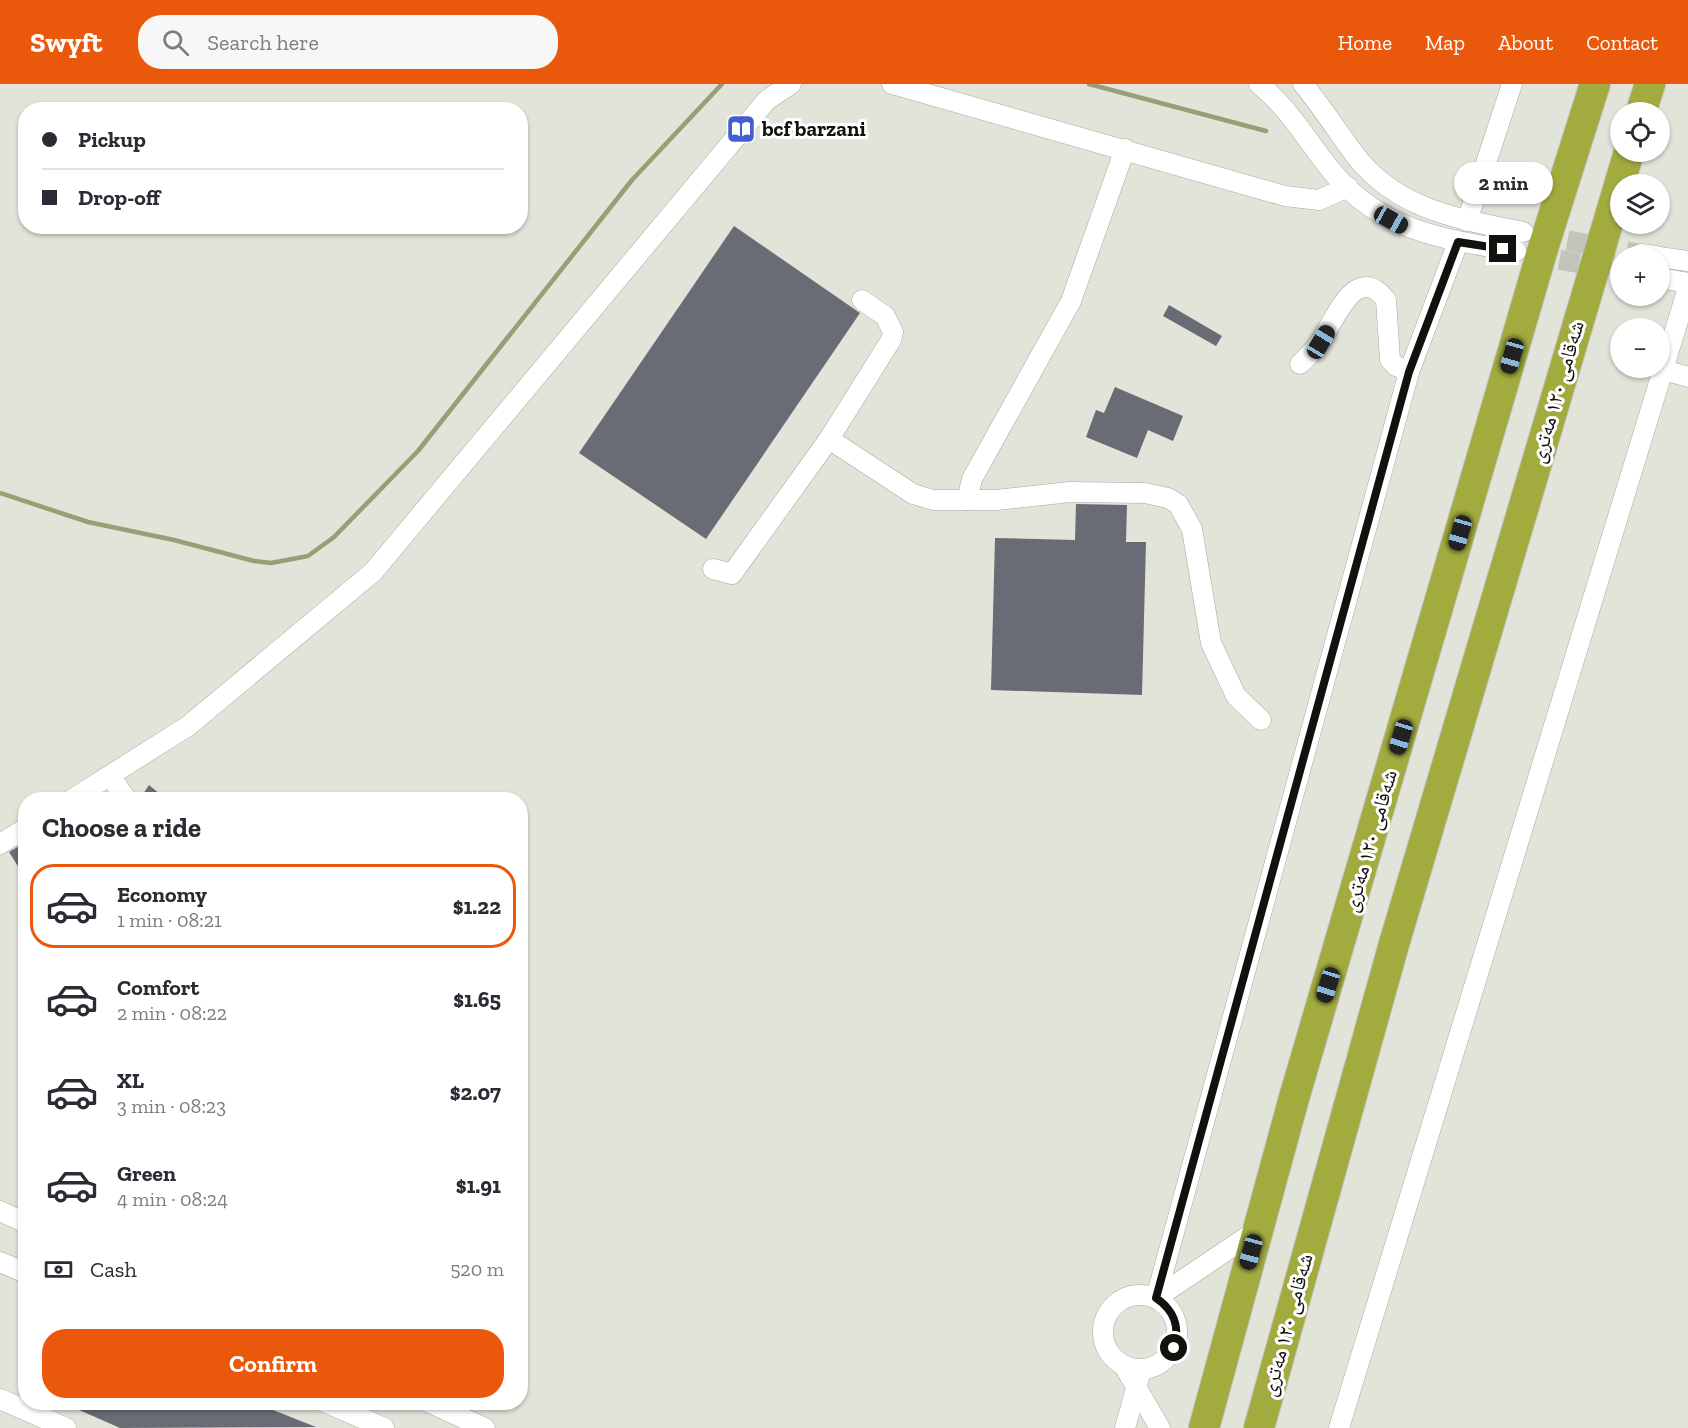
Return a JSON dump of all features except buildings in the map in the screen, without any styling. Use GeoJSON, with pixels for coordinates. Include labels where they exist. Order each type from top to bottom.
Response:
{"type":"FeatureCollection","features":[{"type":"Feature","properties":{"kind":"highway","name":"شەقامی ١٢٠ مەتری"},"geometry":{"type":"LineString","coordinates":[[1204,1428],[1257,1230],[1544,245],[1595,84]]}},
{"type":"Feature","properties":{"kind":"highway"},"geometry":{"type":"LineString","coordinates":[[1644,102],[1650,84]]}},
{"type":"Feature","properties":{"kind":"highway","name":"شەقامی ١٢٠ مەتری"},"geometry":{"type":"LineString","coordinates":[[1259,1428],[1394,944],[1626,162]]}},
{"type":"Feature","properties":{"kind":"street"},"geometry":{"type":"LineString","coordinates":[[84,792],[188,726],[373,572],[766,100],[791,84]]}},
{"type":"Feature","properties":{"kind":"street"},"geometry":{"type":"LineString","coordinates":[[892,84],[1285,196],[1319,200],[1348,188]]}},
{"type":"Feature","properties":{"kind":"street"},"geometry":{"type":"LineString","coordinates":[[1259,84],[1301,126],[1348,188],[1379,213],[1404,226],[1458,242],[1516,252]]}},
{"type":"Feature","properties":{"kind":"street"},"geometry":{"type":"LineString","coordinates":[[1303,84],[1355,154],[1386,186],[1416,205],[1440,215],[1523,232]]}},
{"type":"Feature","properties":{"kind":"street"},"geometry":{"type":"LineString","coordinates":[[1467,221],[1512,84]]}},
{"type":"Feature","properties":{"kind":"street"},"geometry":{"type":"LineString","coordinates":[[967,500],[972,479],[1071,302],[1125,149]]}},
{"type":"Feature","properties":{"kind":"street"},"geometry":{"type":"LineString","coordinates":[[1156,1298],[1409,372],[1458,242]]}},
{"type":"Feature","properties":{"kind":"street"},"geometry":{"type":"LineString","coordinates":[[1670,258],[1688,261]]}},
{"type":"Feature","properties":{"kind":"street"},"geometry":{"type":"LineString","coordinates":[[1670,280],[1688,283]]}},
{"type":"Feature","properties":{"kind":"street"},"geometry":{"type":"LineString","coordinates":[[1300,364],[1314,351],[1354,291],[1363,286],[1373,287],[1386,300],[1390,360],[1396,366],[1409,372]]}},
{"type":"Feature","properties":{"kind":"street"},"geometry":{"type":"LineString","coordinates":[[1670,350],[1688,288]]}},
{"type":"Feature","properties":{"kind":"street"},"geometry":{"type":"LineString","coordinates":[[713,569],[732,574],[829,439],[891,340],[893,332],[885,316],[862,300]]}},
{"type":"Feature","properties":{"kind":"street"},"geometry":{"type":"LineString","coordinates":[[1670,372],[1688,377]]}},
{"type":"Feature","properties":{"kind":"street"},"geometry":{"type":"LineString","coordinates":[[1339,1428],[1662,378]]}},
{"type":"Feature","properties":{"kind":"street"},"geometry":{"type":"LineString","coordinates":[[829,439],[913,494],[933,500],[996,500],[1070,492],[1145,492],[1168,498],[1178,504],[1192,529],[1211,643],[1236,696],[1261,720]]}},
{"type":"Feature","properties":{"kind":"street"},"geometry":{"type":"LineString","coordinates":[[110,776],[121,792]]}},
{"type":"Feature","properties":{"kind":"street"},"geometry":{"type":"LineString","coordinates":[[0,844],[18,833]]}},
{"type":"Feature","properties":{"kind":"street"},"geometry":{"type":"LineString","coordinates":[[0,1211],[18,1219]]}},
{"type":"Feature","properties":{"kind":"street"},"geometry":{"type":"LineString","coordinates":[[1156,1298],[1257,1230]]}},
{"type":"Feature","properties":{"kind":"street"},"geometry":{"type":"LineString","coordinates":[[0,1262],[18,1270]]}},
{"type":"Feature","properties":{"kind":"street"},"geometry":{"type":"LineString","coordinates":[[1134,1374],[1159,1365],[1168,1358],[1178,1337],[1173,1314],[1156,1298],[1143,1295],[1130,1296],[1109,1311],[1104,1323],[1103,1336],[1106,1348],[1114,1359],[1134,1374],[1160,1428]]}},
{"type":"Feature","properties":{"kind":"street"},"geometry":{"type":"LineString","coordinates":[[1125,1428],[1134,1374]]}},
{"type":"Feature","properties":{"kind":"street"},"geometry":{"type":"LineString","coordinates":[[0,1399],[18,1407]]}},
{"type":"Feature","properties":{"kind":"street"},"geometry":{"type":"LineString","coordinates":[[25,1410],[66,1428]]}},
{"type":"Feature","properties":{"kind":"street"},"geometry":{"type":"LineString","coordinates":[[343,1410],[384,1428]]}},
{"type":"Feature","properties":{"kind":"street"},"geometry":{"type":"LineString","coordinates":[[446,1410],[485,1428]]}},
{"type":"Feature","properties":{"kind":"waterway"},"geometry":{"type":"LineString","coordinates":[[0,493],[88,522],[174,540],[254,561],[271,563],[308,556],[334,537],[418,451],[632,180],[722,84]]}},
{"type":"Feature","properties":{"kind":"waterway"},"geometry":{"type":"LineString","coordinates":[[1089,84],[1266,131]]}},
{"type":"Feature","properties":{"kind":"tunnel"},"geometry":{"type":"LineString","coordinates":[[1538,235],[1610,248]]}},
{"type":"Feature","properties":{"kind":"tunnel"},"geometry":{"type":"LineString","coordinates":[[1530,254],[1610,269]]}},
{"type":"Feature","properties":{"kind":"place","name":"bcf barzani"},"geometry":{"type":"Point","coordinates":[741,129]}},
{"type":"Feature","properties":{"kind":"route"},"geometry":{"type":"LineString","coordinates":[[1174,1348],[1178,1337],[1177,1325],[1173,1314],[1156,1298],[1320,705],[1409,372],[1458,242],[1503,249]]}}]}
